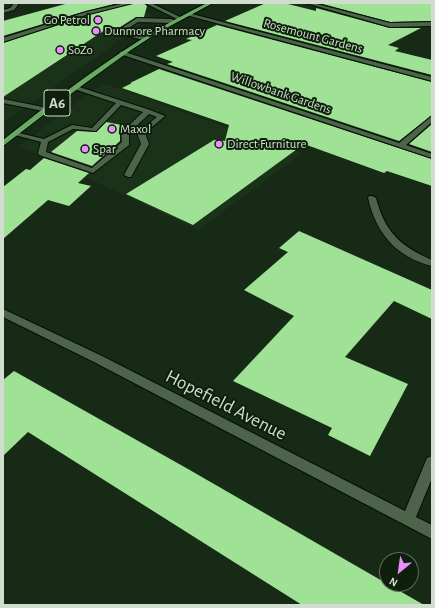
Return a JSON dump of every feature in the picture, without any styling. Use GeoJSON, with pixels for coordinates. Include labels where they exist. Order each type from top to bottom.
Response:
{"type":"FeatureCollection","features":[{"type":"Feature","properties":{"kind":"main road","name":"A6"},"geometry":{"type":"LineString","coordinates":[[3,144],[122,53],[144,38],[179,18],[211,3]]}},
{"type":"Feature","properties":{"kind":"street"},"geometry":{"type":"LineString","coordinates":[[3,12],[12,9],[16,5],[14,3]]}},
{"type":"Feature","properties":{"kind":"street"},"geometry":{"type":"LineString","coordinates":[[3,40],[88,13],[131,3]]}},
{"type":"Feature","properties":{"kind":"street"},"geometry":{"type":"LineString","coordinates":[[147,3],[179,18]]}},
{"type":"Feature","properties":{"kind":"street"},"geometry":{"type":"LineString","coordinates":[[308,3],[390,25],[432,24]]}},
{"type":"Feature","properties":{"kind":"street","name":"Rosemount Gardens"},"geometry":{"type":"LineString","coordinates":[[188,14],[432,79]]}},
{"type":"Feature","properties":{"kind":"street"},"geometry":{"type":"LineString","coordinates":[[144,38],[118,33],[137,20],[172,22]]}},
{"type":"Feature","properties":{"kind":"street","name":"Willowbank Gardens"},"geometry":{"type":"LineString","coordinates":[[122,53],[432,156]]}},
{"type":"Feature","properties":{"kind":"street"},"geometry":{"type":"LineString","coordinates":[[76,88],[162,116],[141,133],[145,144],[128,175]]}},
{"type":"Feature","properties":{"kind":"street"},"geometry":{"type":"LineString","coordinates":[[3,101],[48,110]]}},
{"type":"Feature","properties":{"kind":"street"},"geometry":{"type":"LineString","coordinates":[[15,134],[45,141],[72,127],[94,130],[120,102]]}},
{"type":"Feature","properties":{"kind":"street"},"geometry":{"type":"LineString","coordinates":[[45,141],[42,153],[93,171],[126,143],[125,133],[148,111]]}},
{"type":"Feature","properties":{"kind":"street"},"geometry":{"type":"LineString","coordinates":[[400,146],[432,118]]}},
{"type":"Feature","properties":{"kind":"street"},"geometry":{"type":"LineString","coordinates":[[372,198],[374,209],[380,225],[392,241],[432,263]]}},
{"type":"Feature","properties":{"kind":"street","name":"Hopefield Avenue"},"geometry":{"type":"LineString","coordinates":[[3,313],[98,359],[432,532]]}},
{"type":"Feature","properties":{"kind":"street"},"geometry":{"type":"LineString","coordinates":[[408,520],[432,462]]}},
{"type":"Feature","properties":{"kind":"shaded area"},"geometry":{"type":"Polygon","coordinates":[[[119,3],[126,3],[154,16],[3,123],[3,36],[119,3]]]}},
{"type":"Feature","properties":{"kind":"shaded area"},"geometry":{"type":"Polygon","coordinates":[[[103,83],[301,154],[198,230],[20,146],[103,83]]]}},
{"type":"Feature","properties":{"kind":"building"},"geometry":{"type":"Polygon","coordinates":[[[69,3],[118,3],[3,36],[3,21],[69,3]]]}},
{"type":"Feature","properties":{"kind":"building"},"geometry":{"type":"Polygon","coordinates":[[[134,3],[144,3],[147,6],[144,17],[136,17],[117,29],[108,28],[3,97],[3,43],[89,15],[134,3]]]}},
{"type":"Feature","properties":{"kind":"building"},"geometry":{"type":"Polygon","coordinates":[[[266,3],[284,3],[316,11],[316,8],[390,28],[421,28],[388,45],[399,48],[395,51],[432,60],[432,75],[225,21],[266,3]]]}},
{"type":"Feature","properties":{"kind":"building"},"geometry":{"type":"Polygon","coordinates":[[[319,3],[432,3],[432,21],[390,22],[319,3]]]}},
{"type":"Feature","properties":{"kind":"building"},"geometry":{"type":"Polygon","coordinates":[[[217,25],[432,82],[432,115],[399,141],[167,64],[173,62],[156,56],[192,40],[186,39],[217,25]]]}},
{"type":"Feature","properties":{"kind":"building"},"geometry":{"type":"Polygon","coordinates":[[[159,69],[432,159],[432,186],[387,171],[384,173],[304,144],[193,225],[126,194],[214,140],[225,141],[229,125],[122,88],[159,69]]]}},
{"type":"Feature","properties":{"kind":"building"},"geometry":{"type":"Polygon","coordinates":[[[106,122],[127,126],[120,132],[120,141],[92,166],[51,152],[77,131],[96,132],[106,122]]]}},
{"type":"Feature","properties":{"kind":"building"},"geometry":{"type":"Polygon","coordinates":[[[432,124],[432,152],[409,144],[432,124]]]}},
{"type":"Feature","properties":{"kind":"building"},"geometry":{"type":"Polygon","coordinates":[[[44,158],[89,173],[78,183],[91,186],[69,206],[48,200],[3,239],[3,187],[26,169],[30,170],[44,158]]]}},
{"type":"Feature","properties":{"kind":"building"},"geometry":{"type":"Polygon","coordinates":[[[299,231],[432,290],[432,319],[394,301],[345,357],[408,384],[370,456],[328,435],[332,428],[233,381],[294,316],[244,290],[288,252],[279,248],[299,231]]]}},
{"type":"Feature","properties":{"kind":"building"},"geometry":{"type":"Polygon","coordinates":[[[14,371],[379,579],[379,592],[401,592],[424,605],[302,605],[28,432],[3,456],[3,380],[14,371]]]}},
{"type":"Feature","properties":{"kind":"place","name":"Go Petrol"},"geometry":{"type":"Point","coordinates":[98,20]}},
{"type":"Feature","properties":{"kind":"place","name":"Dunmore Pharmacy"},"geometry":{"type":"Point","coordinates":[96,31]}},
{"type":"Feature","properties":{"kind":"place","name":"SoZo"},"geometry":{"type":"Point","coordinates":[60,50]}},
{"type":"Feature","properties":{"kind":"place","name":"Maxol"},"geometry":{"type":"Point","coordinates":[112,129]}},
{"type":"Feature","properties":{"kind":"place","name":"Direct Furniture"},"geometry":{"type":"Point","coordinates":[219,144]}},
{"type":"Feature","properties":{"kind":"place","name":"Spar"},"geometry":{"type":"Point","coordinates":[85,149]}}]}
